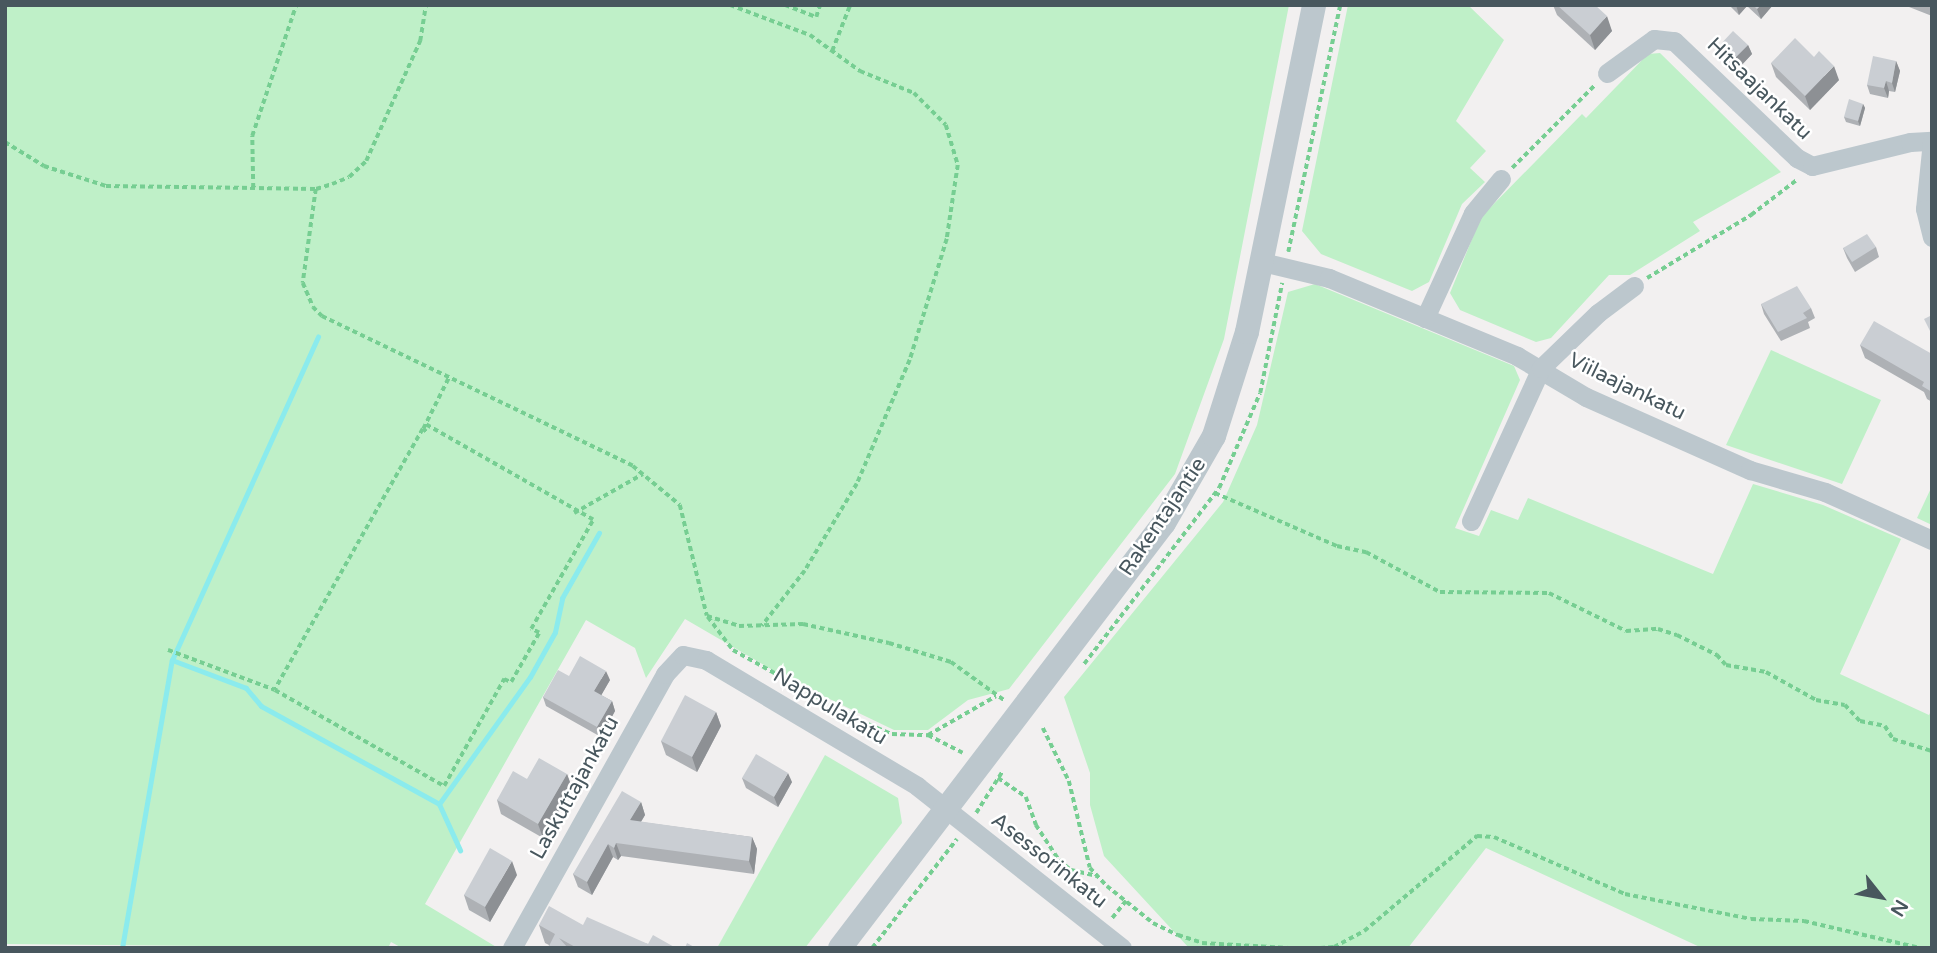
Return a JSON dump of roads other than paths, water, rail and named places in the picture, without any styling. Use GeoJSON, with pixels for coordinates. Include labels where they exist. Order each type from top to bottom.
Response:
{"type":"FeatureCollection","features":[{"type":"Feature","properties":{"kind":"street","name":"Rakentajantie"},"geometry":{"type":"LineString","coordinates":[[840,948],[948,810],[1185,491],[1214,436],[1230,393],[1262,262],[1314,5]]}},
{"type":"Feature","properties":{"kind":"street","name":"Hitsaajankatu"},"geometry":{"type":"LineString","coordinates":[[1606,73],[1654,39],[1674,41],[1797,158],[1812,166],[1932,141]]}},
{"type":"Feature","properties":{"kind":"street"},"geometry":{"type":"LineString","coordinates":[[1932,141],[1925,209],[1932,237]]}},
{"type":"Feature","properties":{"kind":"street"},"geometry":{"type":"LineString","coordinates":[[1424,318],[1473,212],[1501,179]]}},
{"type":"Feature","properties":{"kind":"street","name":"Viilaajankatu"},"geometry":{"type":"LineString","coordinates":[[1262,262],[1329,278],[1541,368],[1586,397],[1750,470],[1825,492],[1932,540]]}},
{"type":"Feature","properties":{"kind":"street"},"geometry":{"type":"LineString","coordinates":[[1471,520],[1541,368],[1598,313],[1634,286]]}},
{"type":"Feature","properties":{"kind":"street","name":"Nappulakatu"},"geometry":{"type":"LineString","coordinates":[[683,655],[706,660],[917,786],[948,810]]}},
{"type":"Feature","properties":{"kind":"street","name":"Laskuttajankatu"},"geometry":{"type":"LineString","coordinates":[[512,948],[665,674],[683,655]]}},
{"type":"Feature","properties":{"kind":"street","name":"Asessorinkatu"},"geometry":{"type":"LineString","coordinates":[[948,810],[1122,948]]}},
{"type":"Feature","properties":{"kind":"waterway"},"geometry":{"type":"LineString","coordinates":[[122,948],[172,660],[318,336]]}},
{"type":"Feature","properties":{"kind":"waterway"},"geometry":{"type":"LineString","coordinates":[[439,804],[530,677],[555,632],[562,598],[599,533]]}},
{"type":"Feature","properties":{"kind":"waterway"},"geometry":{"type":"LineString","coordinates":[[172,660],[246,688],[261,706],[439,804],[460,850]]}}]}
